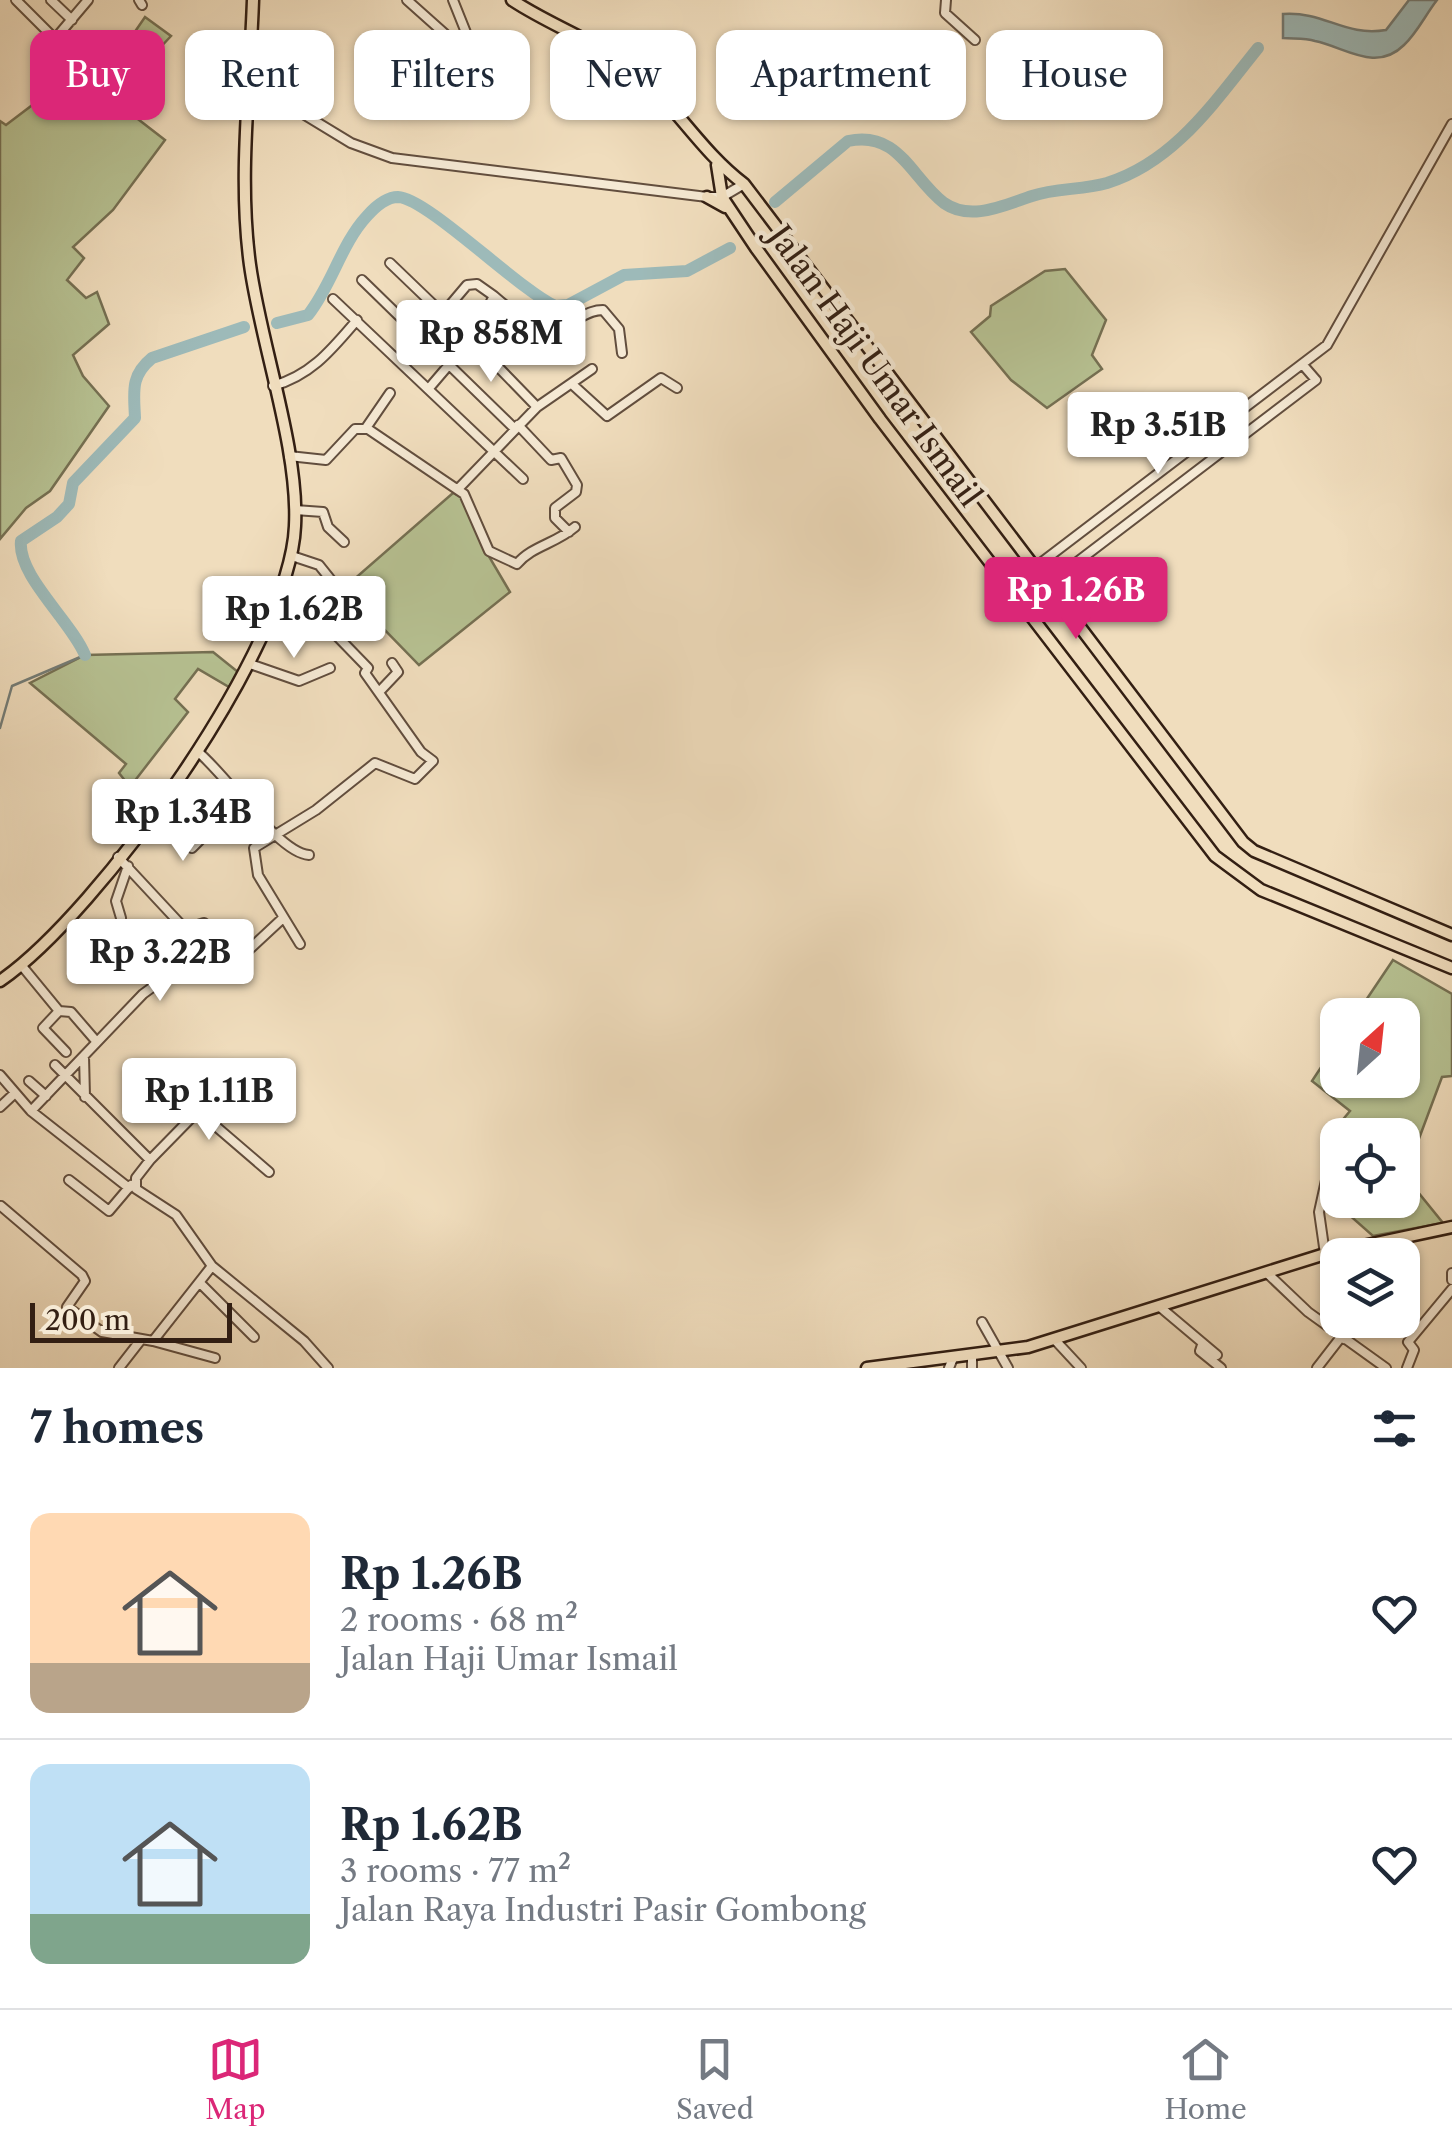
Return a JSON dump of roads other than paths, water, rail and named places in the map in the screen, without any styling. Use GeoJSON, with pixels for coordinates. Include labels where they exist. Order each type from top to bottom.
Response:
{"type":"FeatureCollection","features":[{"type":"Feature","properties":{"kind":"main road"},"geometry":{"type":"LineString","coordinates":[[252,30],[253,0]]}},
{"type":"Feature","properties":{"kind":"main road","name":"Jalan Haji Umar Ismail"},"geometry":{"type":"LineString","coordinates":[[512,0],[632,70],[668,103],[717,164],[744,184],[1243,842],[1254,851],[1452,935]]}},
{"type":"Feature","properties":{"kind":"main road"},"geometry":{"type":"LineString","coordinates":[[0,981],[22,966],[73,918],[197,751],[250,664],[279,600],[292,556],[295,510],[259,315],[245,211],[248,120]]}},
{"type":"Feature","properties":{"kind":"main road","name":"Jalan Haji Umar Ismail"},"geometry":{"type":"LineString","coordinates":[[717,164],[722,197],[756,248],[1198,836],[1234,873],[1261,890],[1452,968]]}},
{"type":"Feature","properties":{"kind":"main road"},"geometry":{"type":"LineString","coordinates":[[707,196],[733,214],[742,199],[756,200]]}},
{"type":"Feature","properties":{"kind":"main road"},"geometry":{"type":"LineString","coordinates":[[1400,1238],[1452,1227]]}},
{"type":"Feature","properties":{"kind":"main road"},"geometry":{"type":"LineString","coordinates":[[867,1368],[972,1362],[1056,1340],[1320,1256]]}},
{"type":"Feature","properties":{"kind":"street"},"geometry":{"type":"LineString","coordinates":[[16,0],[52,38],[61,36],[88,0]]}},
{"type":"Feature","properties":{"kind":"street"},"geometry":{"type":"LineString","coordinates":[[51,0],[72,20]]}},
{"type":"Feature","properties":{"kind":"street"},"geometry":{"type":"LineString","coordinates":[[408,0],[463,50],[467,35],[453,0]]}},
{"type":"Feature","properties":{"kind":"street"},"geometry":{"type":"LineString","coordinates":[[946,0],[944,13],[975,40]]}},
{"type":"Feature","properties":{"kind":"street"},"geometry":{"type":"LineString","coordinates":[[313,120],[350,143],[392,158],[707,196],[722,197],[744,184]]}},
{"type":"Feature","properties":{"kind":"street"},"geometry":{"type":"LineString","coordinates":[[1009,586],[1303,366],[1333,337],[1452,124]]}},
{"type":"Feature","properties":{"kind":"street"},"geometry":{"type":"LineString","coordinates":[[390,263],[442,312]]}},
{"type":"Feature","properties":{"kind":"street"},"geometry":{"type":"LineString","coordinates":[[287,456],[326,460],[355,430],[366,428],[458,489],[472,505],[486,546],[503,560],[518,564],[530,550],[546,548],[572,530],[554,511],[577,484],[561,458],[552,460],[362,280]]}},
{"type":"Feature","properties":{"kind":"street"},"geometry":{"type":"LineString","coordinates":[[422,336],[467,285],[477,284],[526,322],[539,326],[566,324],[603,310],[619,329],[622,352]]}},
{"type":"Feature","properties":{"kind":"street"},"geometry":{"type":"LineString","coordinates":[[430,387],[470,339],[494,296]]}},
{"type":"Feature","properties":{"kind":"street"},"geometry":{"type":"LineString","coordinates":[[334,299],[523,479]]}},
{"type":"Feature","properties":{"kind":"street"},"geometry":{"type":"LineString","coordinates":[[486,313],[536,358]]}},
{"type":"Feature","properties":{"kind":"street"},"geometry":{"type":"LineString","coordinates":[[273,386],[290,381],[320,362],[357,320]]}},
{"type":"Feature","properties":{"kind":"street"},"geometry":{"type":"LineString","coordinates":[[470,339],[537,407]]}},
{"type":"Feature","properties":{"kind":"street"},"geometry":{"type":"LineString","coordinates":[[1022,604],[1316,380],[1303,366]]}},
{"type":"Feature","properties":{"kind":"street"},"geometry":{"type":"LineString","coordinates":[[458,489],[537,407],[592,369]]}},
{"type":"Feature","properties":{"kind":"street"},"geometry":{"type":"LineString","coordinates":[[573,385],[607,416],[661,378],[677,388]]}},
{"type":"Feature","properties":{"kind":"street"},"geometry":{"type":"LineString","coordinates":[[366,428],[390,393]]}},
{"type":"Feature","properties":{"kind":"street"},"geometry":{"type":"LineString","coordinates":[[295,510],[322,512],[328,527],[344,542]]}},
{"type":"Feature","properties":{"kind":"street"},"geometry":{"type":"LineString","coordinates":[[292,556],[319,565],[331,580]]}},
{"type":"Feature","properties":{"kind":"street"},"geometry":{"type":"LineString","coordinates":[[279,600],[307,603],[353,650],[421,752],[433,761],[416,779],[375,763],[316,810],[272,833],[254,848],[253,859],[300,944]]}},
{"type":"Feature","properties":{"kind":"street"},"geometry":{"type":"LineString","coordinates":[[380,690],[398,672],[392,663]]}},
{"type":"Feature","properties":{"kind":"street"},"geometry":{"type":"LineString","coordinates":[[250,664],[300,681],[330,668]]}},
{"type":"Feature","properties":{"kind":"street"},"geometry":{"type":"LineString","coordinates":[[197,751],[224,774],[272,833],[297,854],[309,855]]}},
{"type":"Feature","properties":{"kind":"street"},"geometry":{"type":"LineString","coordinates":[[150,815],[192,848],[213,827]]}},
{"type":"Feature","properties":{"kind":"street"},"geometry":{"type":"LineString","coordinates":[[118,858],[185,929]]}},
{"type":"Feature","properties":{"kind":"street"},"geometry":{"type":"LineString","coordinates":[[121,918],[116,901],[128,866]]}},
{"type":"Feature","properties":{"kind":"street"},"geometry":{"type":"LineString","coordinates":[[32,1111],[142,994],[174,972],[177,967],[169,951],[185,929],[204,922],[239,959],[283,918]]}},
{"type":"Feature","properties":{"kind":"street"},"geometry":{"type":"LineString","coordinates":[[22,966],[59,1011],[72,1012],[96,1041]]}},
{"type":"Feature","properties":{"kind":"street"},"geometry":{"type":"LineString","coordinates":[[59,1011],[44,1028],[66,1052]]}},
{"type":"Feature","properties":{"kind":"street"},"geometry":{"type":"LineString","coordinates":[[84,1056],[85,1099]]}},
{"type":"Feature","properties":{"kind":"street"},"geometry":{"type":"LineString","coordinates":[[55,1065],[150,1160]]}},
{"type":"Feature","properties":{"kind":"street"},"geometry":{"type":"LineString","coordinates":[[0,1075],[32,1111],[186,1224],[212,1266],[304,1340],[328,1368]]}},
{"type":"Feature","properties":{"kind":"street"},"geometry":{"type":"LineString","coordinates":[[29,1081],[46,1096]]}},
{"type":"Feature","properties":{"kind":"street"},"geometry":{"type":"LineString","coordinates":[[0,1107],[15,1092]]}},
{"type":"Feature","properties":{"kind":"street"},"geometry":{"type":"LineString","coordinates":[[70,1180],[109,1210],[198,1111],[269,1172]]}},
{"type":"Feature","properties":{"kind":"street"},"geometry":{"type":"LineString","coordinates":[[0,1206],[85,1279],[67,1302],[68,1309],[102,1332],[152,1340],[215,1358]]}},
{"type":"Feature","properties":{"kind":"street"},"geometry":{"type":"LineString","coordinates":[[1320,1207],[1323,1238]]}},
{"type":"Feature","properties":{"kind":"street"},"geometry":{"type":"LineString","coordinates":[[152,1340],[212,1266]]}},
{"type":"Feature","properties":{"kind":"street"},"geometry":{"type":"LineString","coordinates":[[1267,1273],[1320,1318]]}},
{"type":"Feature","properties":{"kind":"street"},"geometry":{"type":"LineString","coordinates":[[1452,1273],[1452,1280]]}},
{"type":"Feature","properties":{"kind":"street"},"geometry":{"type":"LineString","coordinates":[[200,1283],[254,1337]]}},
{"type":"Feature","properties":{"kind":"street"},"geometry":{"type":"LineString","coordinates":[[1407,1368],[1414,1350],[1408,1342],[1452,1289]]}},
{"type":"Feature","properties":{"kind":"street"},"geometry":{"type":"LineString","coordinates":[[1160,1307],[1218,1355]]}},
{"type":"Feature","properties":{"kind":"street"},"geometry":{"type":"LineString","coordinates":[[982,1322],[1008,1368]]}},
{"type":"Feature","properties":{"kind":"street"},"geometry":{"type":"LineString","coordinates":[[1317,1368],[1343,1338],[1386,1368]]}},
{"type":"Feature","properties":{"kind":"street"},"geometry":{"type":"LineString","coordinates":[[1056,1340],[1081,1368]]}},
{"type":"Feature","properties":{"kind":"street"},"geometry":{"type":"LineString","coordinates":[[118,1368],[140,1341]]}},
{"type":"Feature","properties":{"kind":"street"},"geometry":{"type":"LineString","coordinates":[[1202,1345],[1200,1351],[1221,1368]]}},
{"type":"Feature","properties":{"kind":"water"},"geometry":{"type":"Polygon","coordinates":[[[1409,0],[1437,0],[1409,40],[1382,57],[1360,56],[1311,40],[1283,38],[1283,14],[1311,16],[1358,30],[1386,30],[1409,0]]]}},
{"type":"Feature","properties":{"kind":"waterway"},"geometry":{"type":"LineString","coordinates":[[775,202],[848,141],[865,139],[892,149],[932,193],[954,209],[988,210],[1041,193],[1107,183],[1131,173],[1173,145],[1258,48]]}},
{"type":"Feature","properties":{"kind":"waterway"},"geometry":{"type":"LineString","coordinates":[[277,323],[308,315],[358,227],[377,206],[394,197],[412,201],[430,212],[555,306],[568,305],[624,275],[687,271],[730,248]]}},
{"type":"Feature","properties":{"kind":"waterway"},"geometry":{"type":"LineString","coordinates":[[85,655],[27,568],[21,541],[57,517],[69,504],[73,483],[135,418],[135,385],[140,371],[152,358],[244,327]]}},
{"type":"Feature","properties":{"kind":"waterway"},"geometry":{"type":"LineString","coordinates":[[0,728],[12,686],[85,655]]}}]}
